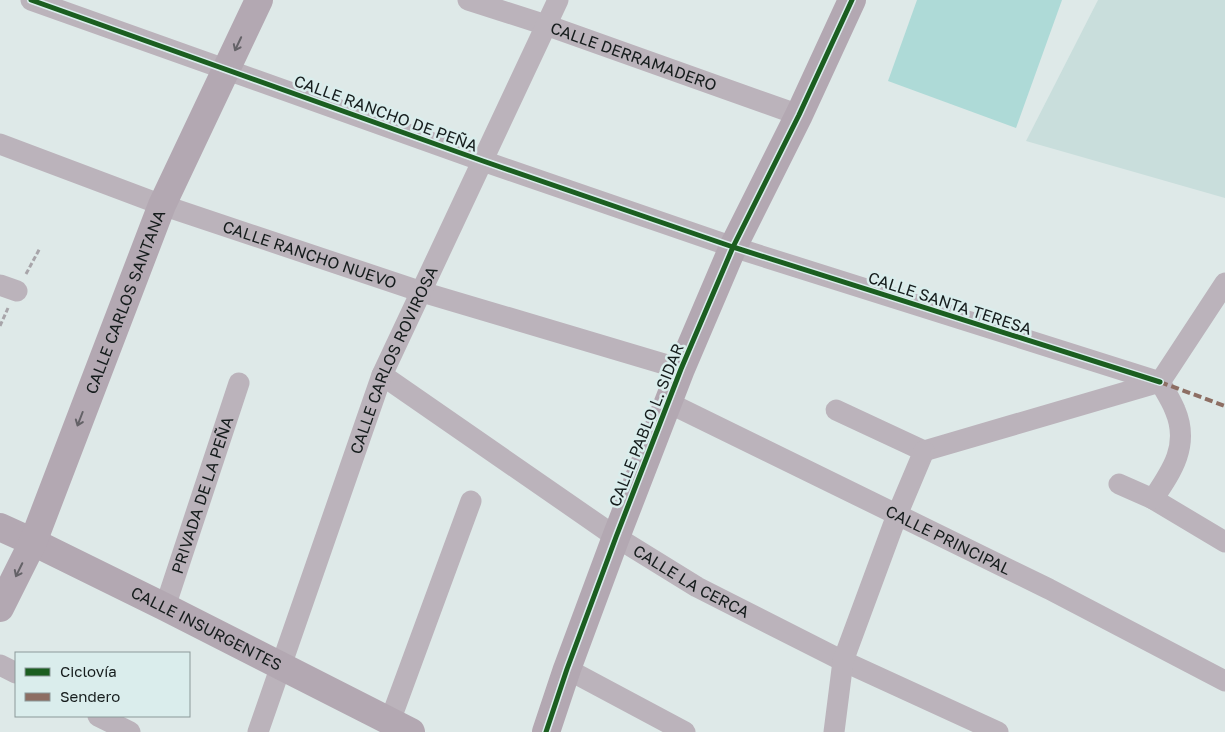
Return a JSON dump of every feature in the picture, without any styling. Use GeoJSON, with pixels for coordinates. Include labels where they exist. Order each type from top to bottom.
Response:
{"type":"FeatureCollection","features":[{"type":"Feature","properties":{"kind":"street","name":"CALLE RANCHO DE PEÑA"},"geometry":{"type":"LineString","coordinates":[[31,0],[483,161],[733,247]]}},
{"type":"Feature","properties":{"kind":"street","name":"CALLE CARLOS SANTANA"},"geometry":{"type":"LineString","coordinates":[[0,608],[33,542],[162,205],[259,0]]}},
{"type":"Feature","properties":{"kind":"street","name":"CALLE DERRAMADERO"},"geometry":{"type":"LineString","coordinates":[[468,0],[546,25],[799,115]]}},
{"type":"Feature","properties":{"kind":"street","name":"CALLE CARLOS ROVIROSA"},"geometry":{"type":"LineString","coordinates":[[258,732],[282,668],[382,375],[558,0]]}},
{"type":"Feature","properties":{"kind":"street","name":"CALLE PABLO L. SIDAR"},"geometry":{"type":"LineString","coordinates":[[546,732],[567,669],[616,537],[681,370],[733,247],[799,115],[852,0]]}},
{"type":"Feature","properties":{"kind":"street","name":"CALLE RANCHO NUEVO"},"geometry":{"type":"LineString","coordinates":[[0,144],[162,205],[422,292],[681,370]]}},
{"type":"Feature","properties":{"kind":"street","name":"CALLE SANTA TERESA"},"geometry":{"type":"LineString","coordinates":[[733,247],[1160,382]]}},
{"type":"Feature","properties":{"kind":"street"},"geometry":{"type":"LineString","coordinates":[[836,410],[924,451],[1160,382],[1225,283]]}},
{"type":"Feature","properties":{"kind":"street","name":"CALLE LA CERCA"},"geometry":{"type":"LineString","coordinates":[[382,375],[616,537],[697,587],[843,661],[998,732]]}},
{"type":"Feature","properties":{"kind":"street"},"geometry":{"type":"LineString","coordinates":[[1153,499],[1178,458],[1181,435],[1175,410],[1160,382]]}},
{"type":"Feature","properties":{"kind":"street","name":"PRIVADA DE LA PEÑA"},"geometry":{"type":"LineString","coordinates":[[165,607],[240,383]]}},
{"type":"Feature","properties":{"kind":"street","name":"CALLE PRINCIPAL"},"geometry":{"type":"LineString","coordinates":[[669,403],[1049,589],[1225,681]]}},
{"type":"Feature","properties":{"kind":"street"},"geometry":{"type":"LineString","coordinates":[[834,732],[843,661],[897,515],[924,451]]}},
{"type":"Feature","properties":{"kind":"street"},"geometry":{"type":"LineString","coordinates":[[1118,484],[1153,499],[1225,542]]}},
{"type":"Feature","properties":{"kind":"street"},"geometry":{"type":"LineString","coordinates":[[400,727],[471,501]]}},
{"type":"Feature","properties":{"kind":"street","name":"CALLE INSURGENTES"},"geometry":{"type":"LineString","coordinates":[[0,527],[165,607],[400,727]]}},
{"type":"Feature","properties":{"kind":"street"},"geometry":{"type":"LineString","coordinates":[[0,665],[15,672]]}},
{"type":"Feature","properties":{"kind":"street"},"geometry":{"type":"LineString","coordinates":[[567,669],[685,732]]}},
{"type":"Feature","properties":{"kind":"street"},"geometry":{"type":"LineString","coordinates":[[100,717],[130,732]]}},
{"type":"Feature","properties":{"kind":"shaded area"},"geometry":{"type":"Polygon","coordinates":[[[917,0],[1062,0],[1016,128],[888,81],[917,0]]]}},
{"type":"Feature","properties":{"kind":"shaded area"},"geometry":{"type":"Polygon","coordinates":[[[1098,0],[1225,0],[1225,198],[1026,141],[1098,0]]]}},
{"type":"Feature","properties":{"kind":"marked path"},"geometry":{"type":"LineString","coordinates":[[1160,382],[1225,406]]}},
{"type":"Feature","properties":{"kind":"cycle path"},"geometry":{"type":"LineString","coordinates":[[31,0],[483,161],[733,247],[1160,382]]}},
{"type":"Feature","properties":{"kind":"cycle path"},"geometry":{"type":"LineString","coordinates":[[546,732],[567,669],[616,537],[681,369],[733,247],[799,115],[852,0]]}}]}
